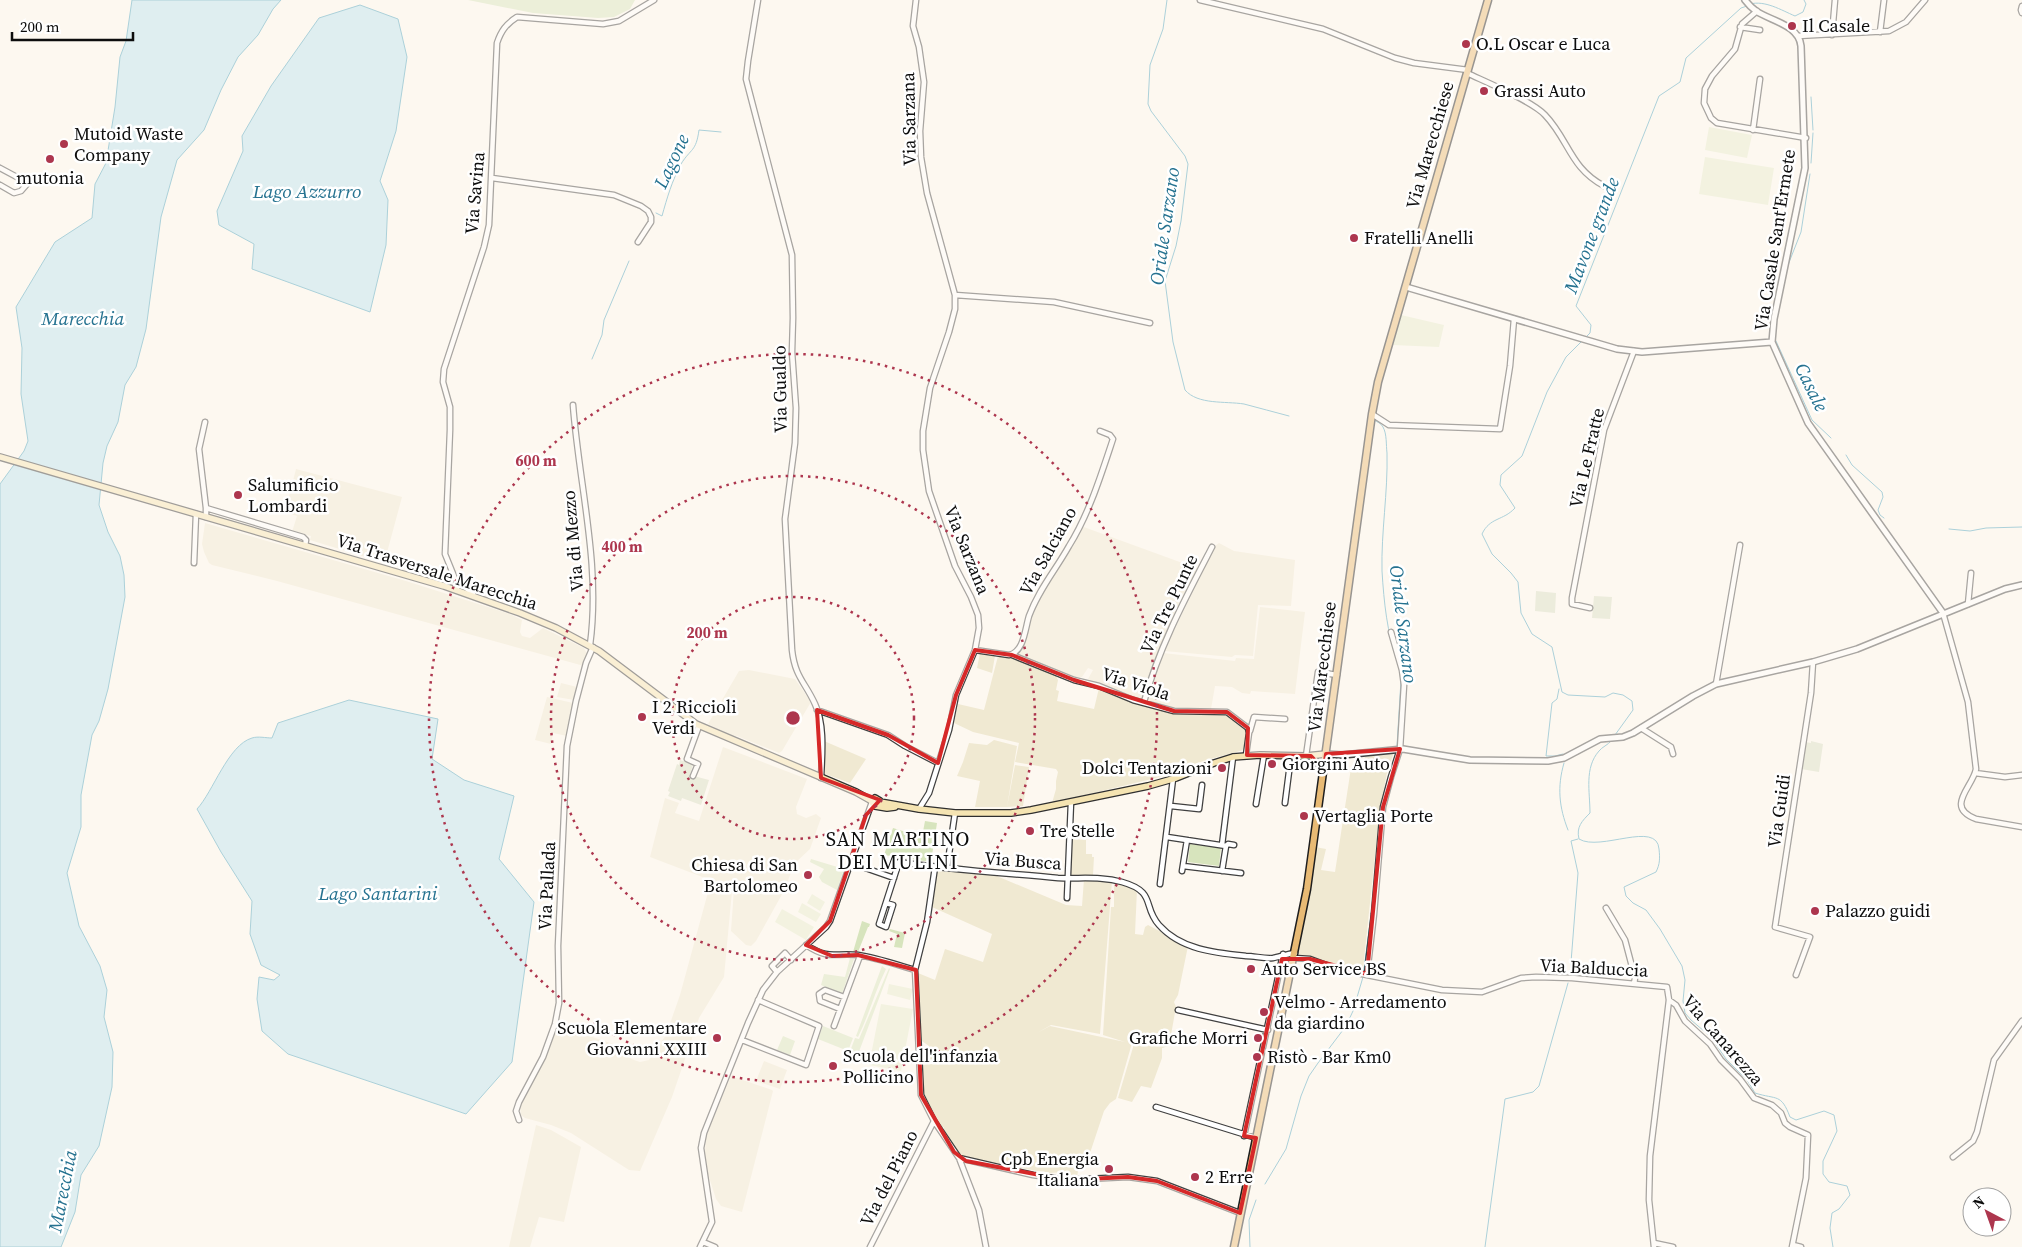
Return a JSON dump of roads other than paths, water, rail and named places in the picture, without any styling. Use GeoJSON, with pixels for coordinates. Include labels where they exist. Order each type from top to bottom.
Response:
{"type":"FeatureCollection","features":[{"type":"Feature","properties":{"kind":"main road","name":"Via Marecchiese"},"geometry":{"type":"LineString","coordinates":[[1234,1247],[1307,889],[1372,414],[1378,382],[1488,0]]}},
{"type":"Feature","properties":{"kind":"main road","name":"Via Trasversale Marecchia"},"geometry":{"type":"LineString","coordinates":[[0,457],[476,597],[556,628],[591,646],[676,711],[699,726],[856,792],[887,808],[902,806],[919,809]]}},
{"type":"Feature","properties":{"kind":"main road"},"geometry":{"type":"LineString","coordinates":[[919,809],[955,813],[1011,812],[1071,802],[1173,779],[1214,762],[1233,757],[1246,755],[1309,756],[1326,754]]}},
{"type":"Feature","properties":{"kind":"main road"},"geometry":{"type":"LineString","coordinates":[[1309,756],[1324,770]]}},
{"type":"Feature","properties":{"kind":"street","name":"Via Savina"},"geometry":{"type":"LineString","coordinates":[[454,589],[452,573],[445,554],[450,407],[443,382],[444,369],[484,247],[489,225],[497,43],[507,24],[517,17],[603,24],[627,17],[654,0]]}},
{"type":"Feature","properties":{"kind":"street","name":"Via Gualdo"},"geometry":{"type":"LineString","coordinates":[[758,0],[746,79],[792,255],[796,434],[785,519],[792,650],[794,667],[817,710],[821,735],[821,778]]}},
{"type":"Feature","properties":{"kind":"street","name":"Via Sarzana"},"geometry":{"type":"LineString","coordinates":[[916,0],[913,26],[919,47],[924,82],[920,123],[921,157],[927,193],[955,295],[955,309],[930,388],[922,432],[929,491],[955,566],[978,615],[979,628],[975,650],[956,696],[949,730],[929,793],[919,809]]}},
{"type":"Feature","properties":{"kind":"street"},"geometry":{"type":"LineString","coordinates":[[1200,0],[1323,29],[1395,58],[1467,72],[1534,106],[1545,114],[1580,168],[1593,180],[1604,186]]}},
{"type":"Feature","properties":{"kind":"street"},"geometry":{"type":"LineString","coordinates":[[1744,0],[1757,12],[1787,27],[1798,36],[1888,31],[1906,22],[1925,0]]}},
{"type":"Feature","properties":{"kind":"street"},"geometry":{"type":"LineString","coordinates":[[1832,35],[1835,0]]}},
{"type":"Feature","properties":{"kind":"street"},"geometry":{"type":"LineString","coordinates":[[1880,32],[1884,0]]}},
{"type":"Feature","properties":{"kind":"street"},"geometry":{"type":"LineString","coordinates":[[2022,6],[2022,13]]}},
{"type":"Feature","properties":{"kind":"street"},"geometry":{"type":"LineString","coordinates":[[1757,12],[1740,26],[1735,49],[1708,82],[1704,103],[1711,118],[1717,123],[1806,138]]}},
{"type":"Feature","properties":{"kind":"street"},"geometry":{"type":"LineString","coordinates":[[1740,26],[1760,30]]}},
{"type":"Feature","properties":{"kind":"street","name":"Via Casale Sant'Ermete"},"geometry":{"type":"LineString","coordinates":[[1798,36],[1801,46],[1806,138],[1805,168],[1774,319],[1772,342],[1808,423],[1943,614]]}},
{"type":"Feature","properties":{"kind":"street"},"geometry":{"type":"LineString","coordinates":[[1753,130],[1760,79]]}},
{"type":"Feature","properties":{"kind":"street"},"geometry":{"type":"LineString","coordinates":[[0,168],[28,183],[21,191],[14,193],[0,185]]}},
{"type":"Feature","properties":{"kind":"street"},"geometry":{"type":"LineString","coordinates":[[492,178],[614,195],[641,206],[648,211],[651,222],[638,242]]}},
{"type":"Feature","properties":{"kind":"street"},"geometry":{"type":"LineString","coordinates":[[1406,287],[1617,349],[1634,351],[1772,342]]}},
{"type":"Feature","properties":{"kind":"street"},"geometry":{"type":"LineString","coordinates":[[955,295],[1054,302],[1150,323]]}},
{"type":"Feature","properties":{"kind":"street"},"geometry":{"type":"LineString","coordinates":[[1372,414],[1389,425],[1500,429],[1510,366],[1514,319]]}},
{"type":"Feature","properties":{"kind":"street","name":"Via Le Fratte"},"geometry":{"type":"LineString","coordinates":[[1590,608],[1572,604],[1572,598],[1604,430],[1634,351]]}},
{"type":"Feature","properties":{"kind":"street","name":"Via di Mezzo"},"geometry":{"type":"LineString","coordinates":[[573,406],[592,572],[591,646]]}},
{"type":"Feature","properties":{"kind":"street"},"geometry":{"type":"LineString","coordinates":[[205,422],[198,449],[206,517]]}},
{"type":"Feature","properties":{"kind":"street","name":"Via Salciano"},"geometry":{"type":"LineString","coordinates":[[1012,655],[1022,642],[1028,618],[1044,583],[1069,547],[1088,508],[1113,439],[1110,435],[1100,431]]}},
{"type":"Feature","properties":{"kind":"street","name":"Via Trasversale Marecchia"},"geometry":{"type":"LineString","coordinates":[[206,508],[303,537],[306,540],[305,546]]}},
{"type":"Feature","properties":{"kind":"street"},"geometry":{"type":"LineString","coordinates":[[194,563],[196,514]]}},
{"type":"Feature","properties":{"kind":"street"},"geometry":{"type":"LineString","coordinates":[[1716,684],[1740,545]]}},
{"type":"Feature","properties":{"kind":"street","name":"Via Tre Punte"},"geometry":{"type":"LineString","coordinates":[[1144,702],[1156,662],[1212,547]]}},
{"type":"Feature","properties":{"kind":"street","name":"Via Savina"},"geometry":{"type":"LineString","coordinates":[[452,573],[459,583],[476,597]]}},
{"type":"Feature","properties":{"kind":"street"},"geometry":{"type":"LineString","coordinates":[[1968,604],[1971,573]]}},
{"type":"Feature","properties":{"kind":"street"},"geometry":{"type":"LineString","coordinates":[[1326,754],[1343,755],[1400,749],[1470,760],[1548,761],[1564,758],[1600,739],[1622,736],[1641,728],[1716,684],[1813,662],[1857,649],[2005,589],[2022,586]]}},
{"type":"Feature","properties":{"kind":"street"},"geometry":{"type":"LineString","coordinates":[[1943,614],[1968,702],[1976,773],[1962,797],[1962,806],[1965,813],[1976,818],[2022,827]]}},
{"type":"Feature","properties":{"kind":"street"},"geometry":{"type":"LineString","coordinates":[[1367,974],[1383,808],[1390,777],[1400,749],[1404,685],[1402,670],[1391,632]]}},
{"type":"Feature","properties":{"kind":"street","name":"Via Pallada"},"geometry":{"type":"LineString","coordinates":[[519,1120],[516,1111],[519,1102],[543,1056],[555,1024],[559,1003],[558,946],[567,746],[576,702],[591,646]]}},
{"type":"Feature","properties":{"kind":"street"},"geometry":{"type":"LineString","coordinates":[[975,650],[1012,655]]}},
{"type":"Feature","properties":{"kind":"street","name":"Via Viola"},"geometry":{"type":"LineString","coordinates":[[1012,655],[1074,680],[1099,686],[1133,700],[1174,710],[1227,712],[1242,723],[1249,733]]}},
{"type":"Feature","properties":{"kind":"street","name":"Via Guidi"},"geometry":{"type":"LineString","coordinates":[[1796,975],[1810,937],[1775,927],[1811,693],[1813,662]]}},
{"type":"Feature","properties":{"kind":"street"},"geometry":{"type":"LineString","coordinates":[[1309,756],[1318,672],[1336,675]]}},
{"type":"Feature","properties":{"kind":"street"},"geometry":{"type":"LineString","coordinates":[[817,710],[888,735],[938,763]]}},
{"type":"Feature","properties":{"kind":"street"},"geometry":{"type":"LineString","coordinates":[[1246,755],[1249,733],[1254,717],[1285,719]]}},
{"type":"Feature","properties":{"kind":"street"},"geometry":{"type":"LineString","coordinates":[[694,776],[698,764],[687,759],[699,726]]}},
{"type":"Feature","properties":{"kind":"street"},"geometry":{"type":"LineString","coordinates":[[1641,728],[1670,746],[1673,754]]}},
{"type":"Feature","properties":{"kind":"street"},"geometry":{"type":"LineString","coordinates":[[1256,804],[1264,755]]}},
{"type":"Feature","properties":{"kind":"street"},"geometry":{"type":"LineString","coordinates":[[1285,803],[1291,756]]}},
{"type":"Feature","properties":{"kind":"street"},"geometry":{"type":"LineString","coordinates":[[1222,871],[1233,757]]}},
{"type":"Feature","properties":{"kind":"street"},"geometry":{"type":"LineString","coordinates":[[1976,773],[2005,777],[2022,775]]}},
{"type":"Feature","properties":{"kind":"street"},"geometry":{"type":"LineString","coordinates":[[1160,884],[1173,779]]}},
{"type":"Feature","properties":{"kind":"street"},"geometry":{"type":"LineString","coordinates":[[1171,806],[1199,809],[1202,785]]}},
{"type":"Feature","properties":{"kind":"street"},"geometry":{"type":"LineString","coordinates":[[700,1247],[712,1222],[701,1148],[702,1138],[758,1000],[766,985],[777,972],[830,922],[866,815],[875,802]]}},
{"type":"Feature","properties":{"kind":"street"},"geometry":{"type":"LineString","coordinates":[[1067,898],[1071,802]]}},
{"type":"Feature","properties":{"kind":"street"},"geometry":{"type":"LineString","coordinates":[[947,868],[955,813]]}},
{"type":"Feature","properties":{"kind":"street"},"geometry":{"type":"LineString","coordinates":[[1166,837],[1234,845]]}},
{"type":"Feature","properties":{"kind":"street"},"geometry":{"type":"LineString","coordinates":[[1187,840],[1183,869],[1241,873]]}},
{"type":"Feature","properties":{"kind":"street","name":"Via Busca"},"geometry":{"type":"LineString","coordinates":[[894,878],[900,862],[935,867],[1067,878],[1104,878],[1136,887],[1146,896],[1159,925],[1182,942],[1201,950],[1274,958],[1284,954],[1294,956]]}},
{"type":"Feature","properties":{"kind":"street"},"geometry":{"type":"LineString","coordinates":[[851,863],[894,878],[879,924],[886,927],[893,905],[886,903]]}},
{"type":"Feature","properties":{"kind":"street"},"geometry":{"type":"LineString","coordinates":[[935,867],[927,922],[915,970],[920,1096],[959,1158],[979,1210],[986,1247]]}},
{"type":"Feature","properties":{"kind":"street"},"geometry":{"type":"LineString","coordinates":[[1606,908],[1625,940],[1635,978],[1634,984]]}},
{"type":"Feature","properties":{"kind":"street"},"geometry":{"type":"LineString","coordinates":[[806,945],[816,951],[832,956],[860,956],[915,970]]}},
{"type":"Feature","properties":{"kind":"street"},"geometry":{"type":"LineString","coordinates":[[777,972],[772,966],[785,953],[791,960]]}},
{"type":"Feature","properties":{"kind":"street"},"geometry":{"type":"LineString","coordinates":[[1244,1136],[1284,954]]}},
{"type":"Feature","properties":{"kind":"street"},"geometry":{"type":"LineString","coordinates":[[834,1026],[860,956]]}},
{"type":"Feature","properties":{"kind":"street","name":"Via Balduccia"},"geometry":{"type":"LineString","coordinates":[[1294,956],[1310,959],[1337,969],[1442,990],[1491,990],[1521,978],[1572,978],[1667,987],[1669,1000]]}},
{"type":"Feature","properties":{"kind":"street"},"geometry":{"type":"LineString","coordinates":[[840,1009],[820,1001],[819,994],[825,990],[844,997]]}},
{"type":"Feature","properties":{"kind":"street"},"geometry":{"type":"LineString","coordinates":[[742,1040],[806,1065],[819,1026],[758,1000]]}},
{"type":"Feature","properties":{"kind":"street"},"geometry":{"type":"LineString","coordinates":[[1669,1000],[1650,1156],[1649,1200],[1654,1245],[1673,1247]]}},
{"type":"Feature","properties":{"kind":"street","name":"Via Canarezza"},"geometry":{"type":"LineString","coordinates":[[1669,1000],[1676,1005],[1685,1021],[1710,1044],[1720,1060],[1740,1079],[1754,1098],[1772,1105],[1781,1113],[1785,1123],[1808,1135],[1806,1178],[1792,1246]]}},
{"type":"Feature","properties":{"kind":"street"},"geometry":{"type":"LineString","coordinates":[[1178,1010],[1268,1030]]}},
{"type":"Feature","properties":{"kind":"street"},"geometry":{"type":"LineString","coordinates":[[1954,1158],[1973,1141],[1977,1132],[1994,1060],[2022,1021]]}},
{"type":"Feature","properties":{"kind":"street"},"geometry":{"type":"LineString","coordinates":[[1156,1108],[1244,1136],[1256,1138]]}},
{"type":"Feature","properties":{"kind":"street","name":"Via del Piano"},"geometry":{"type":"LineString","coordinates":[[870,1247],[934,1121]]}},
{"type":"Feature","properties":{"kind":"street"},"geometry":{"type":"LineString","coordinates":[[959,1158],[1033,1175],[1066,1180],[1128,1177],[1151,1180],[1240,1213]]}},
{"type":"Feature","properties":{"kind":"street"},"geometry":{"type":"LineString","coordinates":[[703,1242],[715,1247]]}},
{"type":"Feature","properties":{"kind":"street"},"geometry":{"type":"LineString","coordinates":[[1792,1246],[1801,1247]]}},
{"type":"Feature","properties":{"kind":"water","name":"Marecchia"},"geometry":{"type":"Polygon","coordinates":[[[132,0],[281,0],[273,9],[258,35],[238,57],[204,130],[177,160],[161,217],[146,329],[136,367],[125,385],[118,422],[107,446],[103,463],[99,505],[108,532],[120,556],[124,575],[125,597],[108,689],[99,721],[92,735],[81,795],[81,827],[67,873],[79,926],[100,966],[107,990],[104,1017],[113,1052],[112,1087],[99,1146],[81,1175],[75,1212],[61,1247],[0,1247],[0,484],[24,451],[28,441],[21,394],[22,348],[16,307],[55,242],[92,218],[95,184],[106,163],[115,107],[120,57],[126,41],[132,0]]]}},
{"type":"Feature","properties":{"kind":"water","name":"Lago Azzurro"},"geometry":{"type":"Polygon","coordinates":[[[360,5],[398,19],[407,57],[396,131],[380,181],[388,200],[386,245],[370,312],[252,269],[254,244],[219,225],[217,211],[243,151],[242,136],[271,86],[319,18],[360,5]]]}},
{"type":"Feature","properties":{"kind":"water","name":"Lago Santarini"},"geometry":{"type":"Polygon","coordinates":[[[349,700],[438,719],[432,759],[464,780],[514,796],[499,859],[534,902],[512,1062],[466,1114],[288,1054],[262,1031],[257,999],[259,977],[274,980],[280,975],[261,965],[250,934],[252,901],[197,809],[228,759],[243,742],[254,737],[272,738],[278,723],[349,700]]]}},
{"type":"Feature","properties":{"kind":"waterway","name":"Oriale Sarzano"},"geometry":{"type":"LineString","coordinates":[[1167,0],[1163,29],[1150,65],[1148,104],[1151,111],[1185,156],[1188,164],[1181,221],[1176,246],[1165,281],[1173,342],[1185,390],[1190,395],[1204,400],[1244,404],[1289,416]]}},
{"type":"Feature","properties":{"kind":"waterway","name":"Mavone grande"},"geometry":{"type":"LineString","coordinates":[[1750,4],[1767,4],[1795,16],[1803,12],[1806,4],[1804,0]]}},
{"type":"Feature","properties":{"kind":"waterway","name":"Mavone grande"},"geometry":{"type":"LineString","coordinates":[[1585,338],[1590,333],[1591,325],[1576,306],[1659,96],[1680,82],[1686,58],[1741,8],[1747,6]]}},
{"type":"Feature","properties":{"kind":"waterway","name":"Casale"},"geometry":{"type":"LineString","coordinates":[[1811,97],[1813,130]]}},
{"type":"Feature","properties":{"kind":"waterway","name":"Lagone"},"geometry":{"type":"LineString","coordinates":[[656,213],[662,216],[675,177],[681,164],[695,146],[699,130],[721,132]]}},
{"type":"Feature","properties":{"kind":"waterway","name":"Casale"},"geometry":{"type":"LineString","coordinates":[[1811,163],[1813,133]]}},
{"type":"Feature","properties":{"kind":"waterway","name":"Casale"},"geometry":{"type":"LineString","coordinates":[[1788,265],[1801,232],[1810,174]]}},
{"type":"Feature","properties":{"kind":"waterway","name":"Lagone"},"geometry":{"type":"LineString","coordinates":[[592,359],[602,335],[604,320],[629,261]]}},
{"type":"Feature","properties":{"kind":"waterway","name":"Mavone grande"},"geometry":{"type":"LineString","coordinates":[[1582,341],[1566,357],[1547,392],[1522,456],[1501,475],[1500,485],[1515,508],[1489,525],[1482,534],[1492,554],[1518,582],[1521,613],[1532,634],[1552,647],[1562,692],[1568,695],[1605,697],[1613,693],[1623,695],[1632,701],[1633,710],[1615,735]]}},
{"type":"Feature","properties":{"kind":"waterway","name":"Casale"},"geometry":{"type":"LineString","coordinates":[[1776,341],[1812,420],[1831,438]]}},
{"type":"Feature","properties":{"kind":"waterway","name":"Oriale Sarzano"},"geometry":{"type":"LineString","coordinates":[[1374,420],[1382,426],[1386,440],[1387,468],[1382,571],[1386,617],[1397,661]]}},
{"type":"Feature","properties":{"kind":"waterway","name":"Casale"},"geometry":{"type":"LineString","coordinates":[[1846,455],[1852,465],[1882,492],[1883,497],[1878,510],[1884,518]]}},
{"type":"Feature","properties":{"kind":"waterway","name":"Casale"},"geometry":{"type":"LineString","coordinates":[[1949,529],[1970,531],[1986,528],[2022,527]]}},
{"type":"Feature","properties":{"kind":"waterway","name":"Lagone"},"geometry":{"type":"LineString","coordinates":[[594,570],[594,634]]}},
{"type":"Feature","properties":{"kind":"waterway","name":"Oriale Sarzano"},"geometry":{"type":"LineString","coordinates":[[1397,746],[1401,680],[1399,668]]}},
{"type":"Feature","properties":{"kind":"waterway","name":"Mavone grande"},"geometry":{"type":"LineString","coordinates":[[1559,689],[1557,699],[1552,703],[1546,756],[1563,754]]}},
{"type":"Feature","properties":{"kind":"waterway","name":"Mavone grande"},"geometry":{"type":"LineString","coordinates":[[1611,741],[1599,751],[1591,765],[1589,780],[1590,813],[1579,828],[1579,839],[1588,842],[1600,842],[1649,837],[1656,841],[1660,858],[1656,872],[1624,887],[1626,896],[1633,903],[1646,910],[1660,929],[1682,966],[1685,980],[1683,1001],[1685,1013],[1711,1037],[1726,1059],[1747,1080],[1755,1093],[1781,1101],[1790,1117],[1796,1120],[1824,1111],[1834,1115],[1837,1131],[1823,1161],[1823,1174],[1829,1182],[1847,1186],[1850,1195],[1839,1209],[1832,1213],[1830,1228],[1833,1247]]}},
{"type":"Feature","properties":{"kind":"waterway","name":"Oriale Sarzano"},"geometry":{"type":"LineString","coordinates":[[1384,793],[1396,753]]}},
{"type":"Feature","properties":{"kind":"waterway","name":"Mavone grande"},"geometry":{"type":"LineString","coordinates":[[1564,763],[1560,780],[1560,797],[1568,830]]}},
{"type":"Feature","properties":{"kind":"waterway","name":"Oriale Sarzano"},"geometry":{"type":"LineString","coordinates":[[1364,970],[1373,900],[1380,820]]}},
{"type":"Feature","properties":{"kind":"waterway"},"geometry":{"type":"LineString","coordinates":[[1570,975],[1578,873],[1571,841],[1578,839]]}},
{"type":"Feature","properties":{"kind":"waterway","name":"Oriale Sarzano"},"geometry":{"type":"LineString","coordinates":[[1265,1184],[1286,1149],[1301,1096],[1309,1076],[1346,1026],[1353,1011],[1363,977]]}},
{"type":"Feature","properties":{"kind":"waterway"},"geometry":{"type":"LineString","coordinates":[[1485,1247],[1505,1099],[1533,1092],[1539,1086],[1568,983]]}},
{"type":"Feature","properties":{"kind":"waterway","name":"Oriale Sarzano"},"geometry":{"type":"LineString","coordinates":[[1250,1247],[1249,1220],[1256,1200]]}},
{"type":"Feature","properties":{"kind":"place","name":"Il Casale"},"geometry":{"type":"Point","coordinates":[1792,26]}},
{"type":"Feature","properties":{"kind":"place","name":"O.L Oscar e Luca"},"geometry":{"type":"Point","coordinates":[1466,44]}},
{"type":"Feature","properties":{"kind":"place","name":"Grassi Auto"},"geometry":{"type":"Point","coordinates":[1484,91]}},
{"type":"Feature","properties":{"kind":"place","name":"Mutoid Waste Company"},"geometry":{"type":"Point","coordinates":[64,144]}},
{"type":"Feature","properties":{"kind":"place","name":"mutonia"},"geometry":{"type":"Point","coordinates":[50,159]}},
{"type":"Feature","properties":{"kind":"place","name":"Fratelli Anelli"},"geometry":{"type":"Point","coordinates":[1354,238]}},
{"type":"Feature","properties":{"kind":"place","name":"Salumificio Lombardi"},"geometry":{"type":"Point","coordinates":[238,495]}},
{"type":"Feature","properties":{"kind":"place","name":"I 2 Riccioli Verdi"},"geometry":{"type":"Point","coordinates":[642,717]}},
{"type":"Feature","properties":{"kind":"place","name":"Giorgini Auto"},"geometry":{"type":"Point","coordinates":[1272,764]}},
{"type":"Feature","properties":{"kind":"place","name":"Dolci Tentazioni"},"geometry":{"type":"Point","coordinates":[1222,768]}},
{"type":"Feature","properties":{"kind":"place","name":"Vertaglia Porte"},"geometry":{"type":"Point","coordinates":[1304,816]}},
{"type":"Feature","properties":{"kind":"place","name":"Tre Stelle"},"geometry":{"type":"Point","coordinates":[1030,831]}},
{"type":"Feature","properties":{"kind":"place","name":"Chiesa di San Bartolomeo"},"geometry":{"type":"Point","coordinates":[808,875]}},
{"type":"Feature","properties":{"kind":"place","name":"Palazzo guidi"},"geometry":{"type":"Point","coordinates":[1815,911]}},
{"type":"Feature","properties":{"kind":"place","name":"Auto Service BS"},"geometry":{"type":"Point","coordinates":[1251,969]}},
{"type":"Feature","properties":{"kind":"place","name":"Velmo - Arredamento da giardino"},"geometry":{"type":"Point","coordinates":[1264,1012]}},
{"type":"Feature","properties":{"kind":"place","name":"Scuola Elementare Giovanni XXIII"},"geometry":{"type":"Point","coordinates":[717,1038]}},
{"type":"Feature","properties":{"kind":"place","name":"Grafiche Morri"},"geometry":{"type":"Point","coordinates":[1258,1038]}},
{"type":"Feature","properties":{"kind":"place","name":"Ristò - Bar Km0"},"geometry":{"type":"Point","coordinates":[1257,1057]}},
{"type":"Feature","properties":{"kind":"place","name":"Scuola dell'infanzia Pollicino"},"geometry":{"type":"Point","coordinates":[833,1066]}},
{"type":"Feature","properties":{"kind":"place","name":"Cpb Energia Italiana"},"geometry":{"type":"Point","coordinates":[1109,1169]}},
{"type":"Feature","properties":{"kind":"place","name":"2 Erre"},"geometry":{"type":"Point","coordinates":[1195,1177]}},
{"type":"Feature","properties":{"kind":"district","name":"SAN MARTINO DEI MULINI"},"geometry":{"type":"Point","coordinates":[898,850]}}]}
